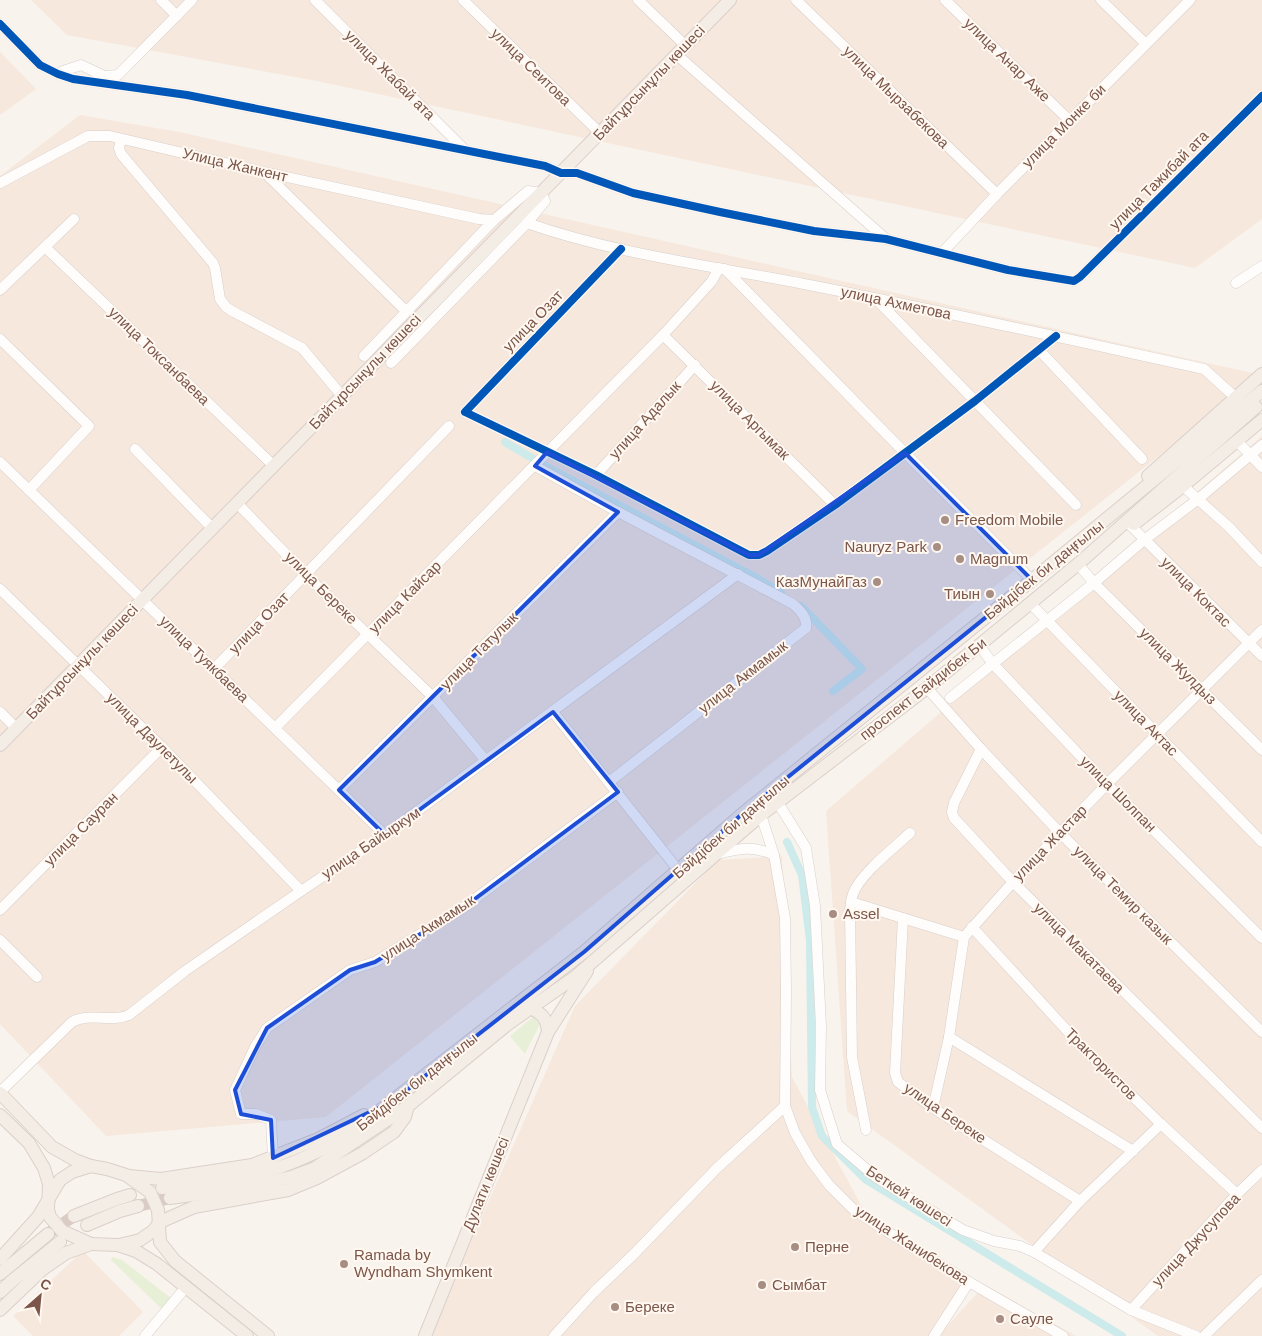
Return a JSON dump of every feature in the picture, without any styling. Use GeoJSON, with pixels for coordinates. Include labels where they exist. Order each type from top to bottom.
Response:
{"type":"FeatureCollection","features":[{"type":"Feature","properties":{"kind":"main road","name":"Байтұрсынұлы көшесі"},"geometry":{"type":"LineString","coordinates":[[0,745],[730,0]]}},
{"type":"Feature","properties":{"kind":"main road"},"geometry":{"type":"LineString","coordinates":[[1116,512],[1129,494],[1161,463],[1262,374]]}},
{"type":"Feature","properties":{"kind":"main road","name":"Бәйдібек би даңғылы"},"geometry":{"type":"LineString","coordinates":[[162,1188],[240,1177],[279,1168],[343,1139],[584,952],[741,816],[1262,391]]}},
{"type":"Feature","properties":{"kind":"main road","name":"проспект Байдибек Би"},"geometry":{"type":"LineString","coordinates":[[762,815],[927,688],[1126,527],[1262,402]]}},
{"type":"Feature","properties":{"kind":"main road"},"geometry":{"type":"LineString","coordinates":[[1126,527],[1183,486],[1262,420]]}},
{"type":"Feature","properties":{"kind":"main road","name":"Бәйдібек би даңғылы"},"geometry":{"type":"LineString","coordinates":[[170,1198],[252,1186],[291,1178],[314,1168],[337,1154],[408,1106],[508,1024],[575,977],[762,815]]}},
{"type":"Feature","properties":{"kind":"main road","name":"Дулати көшесі"},"geometry":{"type":"LineString","coordinates":[[425,1336],[548,1032],[593,961]]}},
{"type":"Feature","properties":{"kind":"main road"},"geometry":{"type":"LineString","coordinates":[[531,1008],[542,1014],[547,1021],[548,1032]]}},
{"type":"Feature","properties":{"kind":"main road"},"geometry":{"type":"LineString","coordinates":[[0,1092],[52,1147],[75,1160],[90,1166],[126,1175],[160,1178],[252,1165],[318,1139],[393,1101]]}},
{"type":"Feature","properties":{"kind":"main road"},"geometry":{"type":"LineString","coordinates":[[0,1310],[15,1294],[66,1253],[91,1244],[118,1245],[140,1240],[153,1231],[160,1222],[194,1207],[288,1190],[317,1178],[363,1153],[394,1132],[405,1117],[408,1106]]}},
{"type":"Feature","properties":{"kind":"main road"},"geometry":{"type":"LineString","coordinates":[[0,1115],[28,1144],[44,1168],[49,1184],[48,1210],[50,1217],[62,1231],[91,1244]]}},
{"type":"Feature","properties":{"kind":"main road"},"geometry":{"type":"LineString","coordinates":[[0,1259],[38,1217],[60,1180],[72,1172],[90,1166]]}},
{"type":"Feature","properties":{"kind":"main road"},"geometry":{"type":"LineString","coordinates":[[126,1175],[150,1192],[158,1210],[160,1242],[175,1262],[268,1336]]}},
{"type":"Feature","properties":{"kind":"main road"},"geometry":{"type":"LineString","coordinates":[[74,1216],[117,1199],[130,1196]]}},
{"type":"Feature","properties":{"kind":"main road"},"geometry":{"type":"LineString","coordinates":[[87,1225],[120,1211],[138,1206]]}},
{"type":"Feature","properties":{"kind":"main road"},"geometry":{"type":"LineString","coordinates":[[0,1274],[48,1234]]}},
{"type":"Feature","properties":{"kind":"main road"},"geometry":{"type":"LineString","coordinates":[[0,1292],[60,1242]]}},
{"type":"Feature","properties":{"kind":"main road"},"geometry":{"type":"LineString","coordinates":[[118,1245],[136,1251],[157,1264],[247,1336]]}},
{"type":"Feature","properties":{"kind":"street"},"geometry":{"type":"LineString","coordinates":[[161,0],[177,16]]}},
{"type":"Feature","properties":{"kind":"street"},"geometry":{"type":"LineString","coordinates":[[58,74],[81,65],[104,76],[118,75],[192,0]]}},
{"type":"Feature","properties":{"kind":"street","name":"улица Жабай ата"},"geometry":{"type":"LineString","coordinates":[[315,0],[466,151]]}},
{"type":"Feature","properties":{"kind":"street","name":"улица Сеитова"},"geometry":{"type":"LineString","coordinates":[[463,0],[600,133]]}},
{"type":"Feature","properties":{"kind":"street"},"geometry":{"type":"LineString","coordinates":[[638,0],[681,50],[886,239]]}},
{"type":"Feature","properties":{"kind":"street","name":"улица Мырзабекова"},"geometry":{"type":"LineString","coordinates":[[796,0],[996,194]]}},
{"type":"Feature","properties":{"kind":"street","name":"улица Анар Аже"},"geometry":{"type":"LineString","coordinates":[[945,0],[1070,121]]}},
{"type":"Feature","properties":{"kind":"street"},"geometry":{"type":"LineString","coordinates":[[1101,0],[1146,44]]}},
{"type":"Feature","properties":{"kind":"street","name":"улица Монке би"},"geometry":{"type":"LineString","coordinates":[[941,254],[996,194],[1190,0]]}},
{"type":"Feature","properties":{"kind":"street"},"geometry":{"type":"LineString","coordinates":[[0,24],[40,65],[73,79],[188,95],[545,166],[561,173],[577,173],[633,193],[814,231],[886,239],[941,254]]}},
{"type":"Feature","properties":{"kind":"street","name":"улица Тажибай ата"},"geometry":{"type":"LineString","coordinates":[[941,254],[1008,270],[1074,281],[1262,96]]}},
{"type":"Feature","properties":{"kind":"street","name":"Улица Жанкент"},"geometry":{"type":"LineString","coordinates":[[0,184],[88,136],[99,135],[479,219],[494,220]]}},
{"type":"Feature","properties":{"kind":"street"},"geometry":{"type":"LineString","coordinates":[[120,139],[119,148],[121,154],[213,263],[222,303],[232,311],[302,348],[342,396]]}},
{"type":"Feature","properties":{"kind":"street"},"geometry":{"type":"LineString","coordinates":[[264,172],[406,311]]}},
{"type":"Feature","properties":{"kind":"street"},"geometry":{"type":"LineString","coordinates":[[364,356],[494,220],[528,191],[541,193],[545,201],[527,223],[391,363]]}},
{"type":"Feature","properties":{"kind":"street"},"geometry":{"type":"LineString","coordinates":[[0,290],[74,219]]}},
{"type":"Feature","properties":{"kind":"street","name":"улица Ахметова"},"geometry":{"type":"LineString","coordinates":[[527,223],[621,249],[876,298],[1204,369],[1235,397]]}},
{"type":"Feature","properties":{"kind":"street","name":"улица Токсанбаева"},"geometry":{"type":"LineString","coordinates":[[45,247],[274,466]]}},
{"type":"Feature","properties":{"kind":"street","name":"улица Озат"},"geometry":{"type":"LineString","coordinates":[[546,453],[465,412],[621,249]]}},
{"type":"Feature","properties":{"kind":"street"},"geometry":{"type":"LineString","coordinates":[[1236,284],[1262,266]]}},
{"type":"Feature","properties":{"kind":"street"},"geometry":{"type":"LineString","coordinates":[[1032,580],[904,453],[722,268],[664,335],[546,453],[596,475],[750,555],[759,555],[836,505],[904,453],[975,401],[1040,351],[1056,336]]}},
{"type":"Feature","properties":{"kind":"street"},"geometry":{"type":"LineString","coordinates":[[876,298],[1076,505]]}},
{"type":"Feature","properties":{"kind":"street","name":"улица Аргымак"},"geometry":{"type":"LineString","coordinates":[[664,335],[836,505]]}},
{"type":"Feature","properties":{"kind":"street"},"geometry":{"type":"LineString","coordinates":[[0,339],[89,426],[28,490]]}},
{"type":"Feature","properties":{"kind":"street"},"geometry":{"type":"LineString","coordinates":[[1040,351],[1142,459]]}},
{"type":"Feature","properties":{"kind":"street","name":"улица Адалык"},"geometry":{"type":"LineString","coordinates":[[596,475],[694,365]]}},
{"type":"Feature","properties":{"kind":"street","name":"улица Озат"},"geometry":{"type":"LineString","coordinates":[[214,670],[449,426]]}},
{"type":"Feature","properties":{"kind":"street"},"geometry":{"type":"LineString","coordinates":[[1238,442],[1262,467]]}},
{"type":"Feature","properties":{"kind":"street"},"geometry":{"type":"LineString","coordinates":[[950,698],[1094,583],[1144,540],[1197,500],[1262,445]]}},
{"type":"Feature","properties":{"kind":"street"},"geometry":{"type":"LineString","coordinates":[[135,449],[212,528]]}},
{"type":"Feature","properties":{"kind":"street","name":"улица Кайсар"},"geometry":{"type":"LineString","coordinates":[[276,728],[546,453]]}},
{"type":"Feature","properties":{"kind":"street","name":"улица Туякбаева"},"geometry":{"type":"LineString","coordinates":[[0,462],[385,835]]}},
{"type":"Feature","properties":{"kind":"street"},"geometry":{"type":"LineString","coordinates":[[535,466],[618,512],[738,574]]}},
{"type":"Feature","properties":{"kind":"street"},"geometry":{"type":"LineString","coordinates":[[1183,486],[1229,527],[1262,562]]}},
{"type":"Feature","properties":{"kind":"street","name":"улица Береке"},"geometry":{"type":"LineString","coordinates":[[237,503],[306,575],[433,697],[486,761]]}},
{"type":"Feature","properties":{"kind":"street","name":"улица Татулык"},"geometry":{"type":"LineString","coordinates":[[339,790],[618,512]]}},
{"type":"Feature","properties":{"kind":"street","name":"улица Коктас"},"geometry":{"type":"LineString","coordinates":[[1126,527],[1144,540],[1262,656]]}},
{"type":"Feature","properties":{"kind":"street","name":"улица Жулдыз"},"geometry":{"type":"LineString","coordinates":[[1078,564],[1094,583],[1262,750]]}},
{"type":"Feature","properties":{"kind":"street","name":"улица Акмамык"},"geometry":{"type":"LineString","coordinates":[[610,782],[806,628],[806,620],[794,604],[738,574]]}},
{"type":"Feature","properties":{"kind":"street","name":"улица Байыркум"},"geometry":{"type":"LineString","coordinates":[[0,1092],[72,1022],[84,1018],[118,1018],[128,1015],[185,971],[385,835],[738,574]]}},
{"type":"Feature","properties":{"kind":"street","name":"улица Даулетулы"},"geometry":{"type":"LineString","coordinates":[[0,589],[162,747],[301,891]]}},
{"type":"Feature","properties":{"kind":"street","name":"улица Актас"},"geometry":{"type":"LineString","coordinates":[[1030,603],[1262,842]]}},
{"type":"Feature","properties":{"kind":"street","name":"улица Жастар"},"geometry":{"type":"LineString","coordinates":[[964,937],[1013,882],[1107,784],[1262,630]]}},
{"type":"Feature","properties":{"kind":"street","name":"улица Шолпан"},"geometry":{"type":"LineString","coordinates":[[979,645],[993,664],[1107,784],[1262,938]]}},
{"type":"Feature","properties":{"kind":"street","name":"улица Темир казык"},"geometry":{"type":"LineString","coordinates":[[927,688],[1060,833],[1262,1032]]}},
{"type":"Feature","properties":{"kind":"street"},"geometry":{"type":"LineString","coordinates":[[0,712],[16,728]]}},
{"type":"Feature","properties":{"kind":"street"},"geometry":{"type":"LineString","coordinates":[[553,712],[679,871]]}},
{"type":"Feature","properties":{"kind":"street","name":"улица Сауран"},"geometry":{"type":"LineString","coordinates":[[0,910],[162,747]]}},
{"type":"Feature","properties":{"kind":"street","name":"улица Макатаева"},"geometry":{"type":"LineString","coordinates":[[981,749],[954,803],[952,812],[954,818],[1013,882],[1262,1128]]}},
{"type":"Feature","properties":{"kind":"street","name":"улица Акмамык"},"geometry":{"type":"LineString","coordinates":[[273,1158],[271,1120],[256,1114],[241,1114],[235,1090],[248,1060],[267,1028],[350,970],[376,962],[464,907],[618,792]]}},
{"type":"Feature","properties":{"kind":"street","name":"Беткей көшесі"},"geometry":{"type":"LineString","coordinates":[[778,803],[806,848],[815,906],[821,1026],[820,1090],[837,1144],[877,1178],[963,1230],[994,1241],[1020,1246],[1034,1252],[1131,1310],[1196,1336]]}},
{"type":"Feature","properties":{"kind":"street","name":"улица Жанибекова"},"geometry":{"type":"LineString","coordinates":[[762,815],[774,855],[785,918],[785,1106],[795,1133],[811,1161],[829,1185],[853,1209],[969,1282],[1063,1336]]}},
{"type":"Feature","properties":{"kind":"street"},"geometry":{"type":"LineString","coordinates":[[866,1130],[852,1057],[850,910],[852,894],[865,875],[910,833]]}},
{"type":"Feature","properties":{"kind":"street"},"geometry":{"type":"LineString","coordinates":[[716,854],[736,849],[754,848],[774,855]]}},
{"type":"Feature","properties":{"kind":"street"},"geometry":{"type":"LineString","coordinates":[[851,902],[964,937],[949,1037],[934,1108]]}},
{"type":"Feature","properties":{"kind":"street","name":"улица Береке"},"geometry":{"type":"LineString","coordinates":[[903,918],[894,1073],[898,1082],[934,1108],[1080,1201]]}},
{"type":"Feature","properties":{"kind":"street","name":"Трактористов"},"geometry":{"type":"LineString","coordinates":[[972,927],[1084,1048],[1161,1124],[1237,1194]]}},
{"type":"Feature","properties":{"kind":"street"},"geometry":{"type":"LineString","coordinates":[[0,940],[37,978]]}},
{"type":"Feature","properties":{"kind":"street"},"geometry":{"type":"LineString","coordinates":[[949,1037],[1133,1151]]}},
{"type":"Feature","properties":{"kind":"street"},"geometry":{"type":"LineString","coordinates":[[554,1336],[594,1292],[717,1168],[785,1106]]}},
{"type":"Feature","properties":{"kind":"street"},"geometry":{"type":"LineString","coordinates":[[1034,1252],[1080,1201],[1161,1124]]}},
{"type":"Feature","properties":{"kind":"street","name":"улица Джусупова"},"geometry":{"type":"LineString","coordinates":[[1131,1310],[1237,1194],[1262,1170]]}},
{"type":"Feature","properties":{"kind":"street"},"geometry":{"type":"LineString","coordinates":[[1204,1336],[1262,1280]]}},
{"type":"Feature","properties":{"kind":"street"},"geometry":{"type":"LineString","coordinates":[[934,1336],[969,1282]]}},
{"type":"Feature","properties":{"kind":"street"},"geometry":{"type":"LineString","coordinates":[[145,1336],[186,1287]]}},
{"type":"Feature","properties":{"kind":"highlighted area"},"geometry":{"type":"Polygon","coordinates":[[[547,452],[749,555],[759,555],[905,453],[1032,580],[741,815],[584,952],[393,1101],[273,1158],[271,1120],[241,1114],[235,1090],[267,1028],[350,970],[375,962],[464,907],[618,792],[553,712],[385,835],[339,790],[618,512],[535,466],[547,452]]]}},
{"type":"Feature","properties":{"kind":"shaded area"},"geometry":{"type":"Polygon","coordinates":[[[31,0],[1262,0],[1262,219],[1195,268],[317,81],[67,35],[31,0]]]}},
{"type":"Feature","properties":{"kind":"shaded area"},"geometry":{"type":"Polygon","coordinates":[[[0,52],[36,89],[0,115],[0,52]]]}},
{"type":"Feature","properties":{"kind":"shaded area"},"geometry":{"type":"Polygon","coordinates":[[[80,115],[179,132],[1261,375],[326,1117],[106,1136],[0,1024],[0,176],[80,115]]]}},
{"type":"Feature","properties":{"kind":"shaded area"},"geometry":{"type":"Polygon","coordinates":[[[1262,436],[1262,1336],[1158,1336],[847,1111],[826,811],[1262,436]]]}},
{"type":"Feature","properties":{"kind":"shaded area"},"geometry":{"type":"Polygon","coordinates":[[[782,856],[792,1077],[863,1209],[977,1282],[931,1336],[429,1336],[575,1006],[718,860],[782,856]]]}},
{"type":"Feature","properties":{"kind":"shaded area"},"geometry":{"type":"Polygon","coordinates":[[[83,1251],[143,1312],[119,1336],[33,1336],[13,1316],[83,1251]]]}},
{"type":"Feature","properties":{"kind":"shaded area"},"geometry":{"type":"Polygon","coordinates":[[[985,1285],[1076,1336],[938,1336],[985,1285]]]}},
{"type":"Feature","properties":{"kind":"green space"},"geometry":{"type":"Polygon","coordinates":[[[533,1017],[540,1024],[525,1054],[510,1036],[533,1017]]]}},
{"type":"Feature","properties":{"kind":"green space"},"geometry":{"type":"Polygon","coordinates":[[[112,1257],[122,1260],[172,1299],[163,1310],[111,1260],[112,1257]]]}},
{"type":"Feature","properties":{"kind":"waterway"},"geometry":{"type":"LineString","coordinates":[[505,442],[547,467],[757,578],[781,593]]}},
{"type":"Feature","properties":{"kind":"waterway"},"geometry":{"type":"LineString","coordinates":[[801,606],[862,669],[833,691]]}},
{"type":"Feature","properties":{"kind":"waterway"},"geometry":{"type":"LineString","coordinates":[[787,842],[802,875],[810,941],[812,1107],[822,1136],[865,1179],[1122,1336]]}},
{"type":"Feature","properties":{"kind":"tunnel"},"geometry":{"type":"LineString","coordinates":[[138,1206],[170,1198]]}},
{"type":"Feature","properties":{"kind":"tunnel"},"geometry":{"type":"LineString","coordinates":[[49,1233],[74,1216]]}},
{"type":"Feature","properties":{"kind":"cycle path"},"geometry":{"type":"LineString","coordinates":[[0,24],[40,65],[73,79],[187,95],[545,166],[561,173],[577,173],[633,193],[720,212],[814,231],[886,239],[1008,270],[1074,281],[1262,96]]}},
{"type":"Feature","properties":{"kind":"cycle path"},"geometry":{"type":"LineString","coordinates":[[621,249],[465,412],[596,475],[749,555],[759,555],[767,551],[835,505],[975,401],[1056,336]]}},
{"type":"Feature","properties":{"kind":"place","name":"Freedom Mobile"},"geometry":{"type":"Point","coordinates":[945,520]}},
{"type":"Feature","properties":{"kind":"place","name":"Nauryz Park"},"geometry":{"type":"Point","coordinates":[937,547]}},
{"type":"Feature","properties":{"kind":"place","name":"Magnum"},"geometry":{"type":"Point","coordinates":[960,559]}},
{"type":"Feature","properties":{"kind":"place","name":"КазМунайГаз"},"geometry":{"type":"Point","coordinates":[877,582]}},
{"type":"Feature","properties":{"kind":"place","name":"Тиын"},"geometry":{"type":"Point","coordinates":[990,594]}},
{"type":"Feature","properties":{"kind":"place","name":"Assel"},"geometry":{"type":"Point","coordinates":[833,914]}},
{"type":"Feature","properties":{"kind":"place","name":"Перне"},"geometry":{"type":"Point","coordinates":[795,1247]}},
{"type":"Feature","properties":{"kind":"place","name":"Ramada by Wyndham Shymkent"},"geometry":{"type":"Point","coordinates":[344,1264]}},
{"type":"Feature","properties":{"kind":"place","name":"Сымбат"},"geometry":{"type":"Point","coordinates":[762,1285]}},
{"type":"Feature","properties":{"kind":"place","name":"Береке"},"geometry":{"type":"Point","coordinates":[615,1307]}},
{"type":"Feature","properties":{"kind":"place","name":"Сауле"},"geometry":{"type":"Point","coordinates":[1000,1319]}}]}
